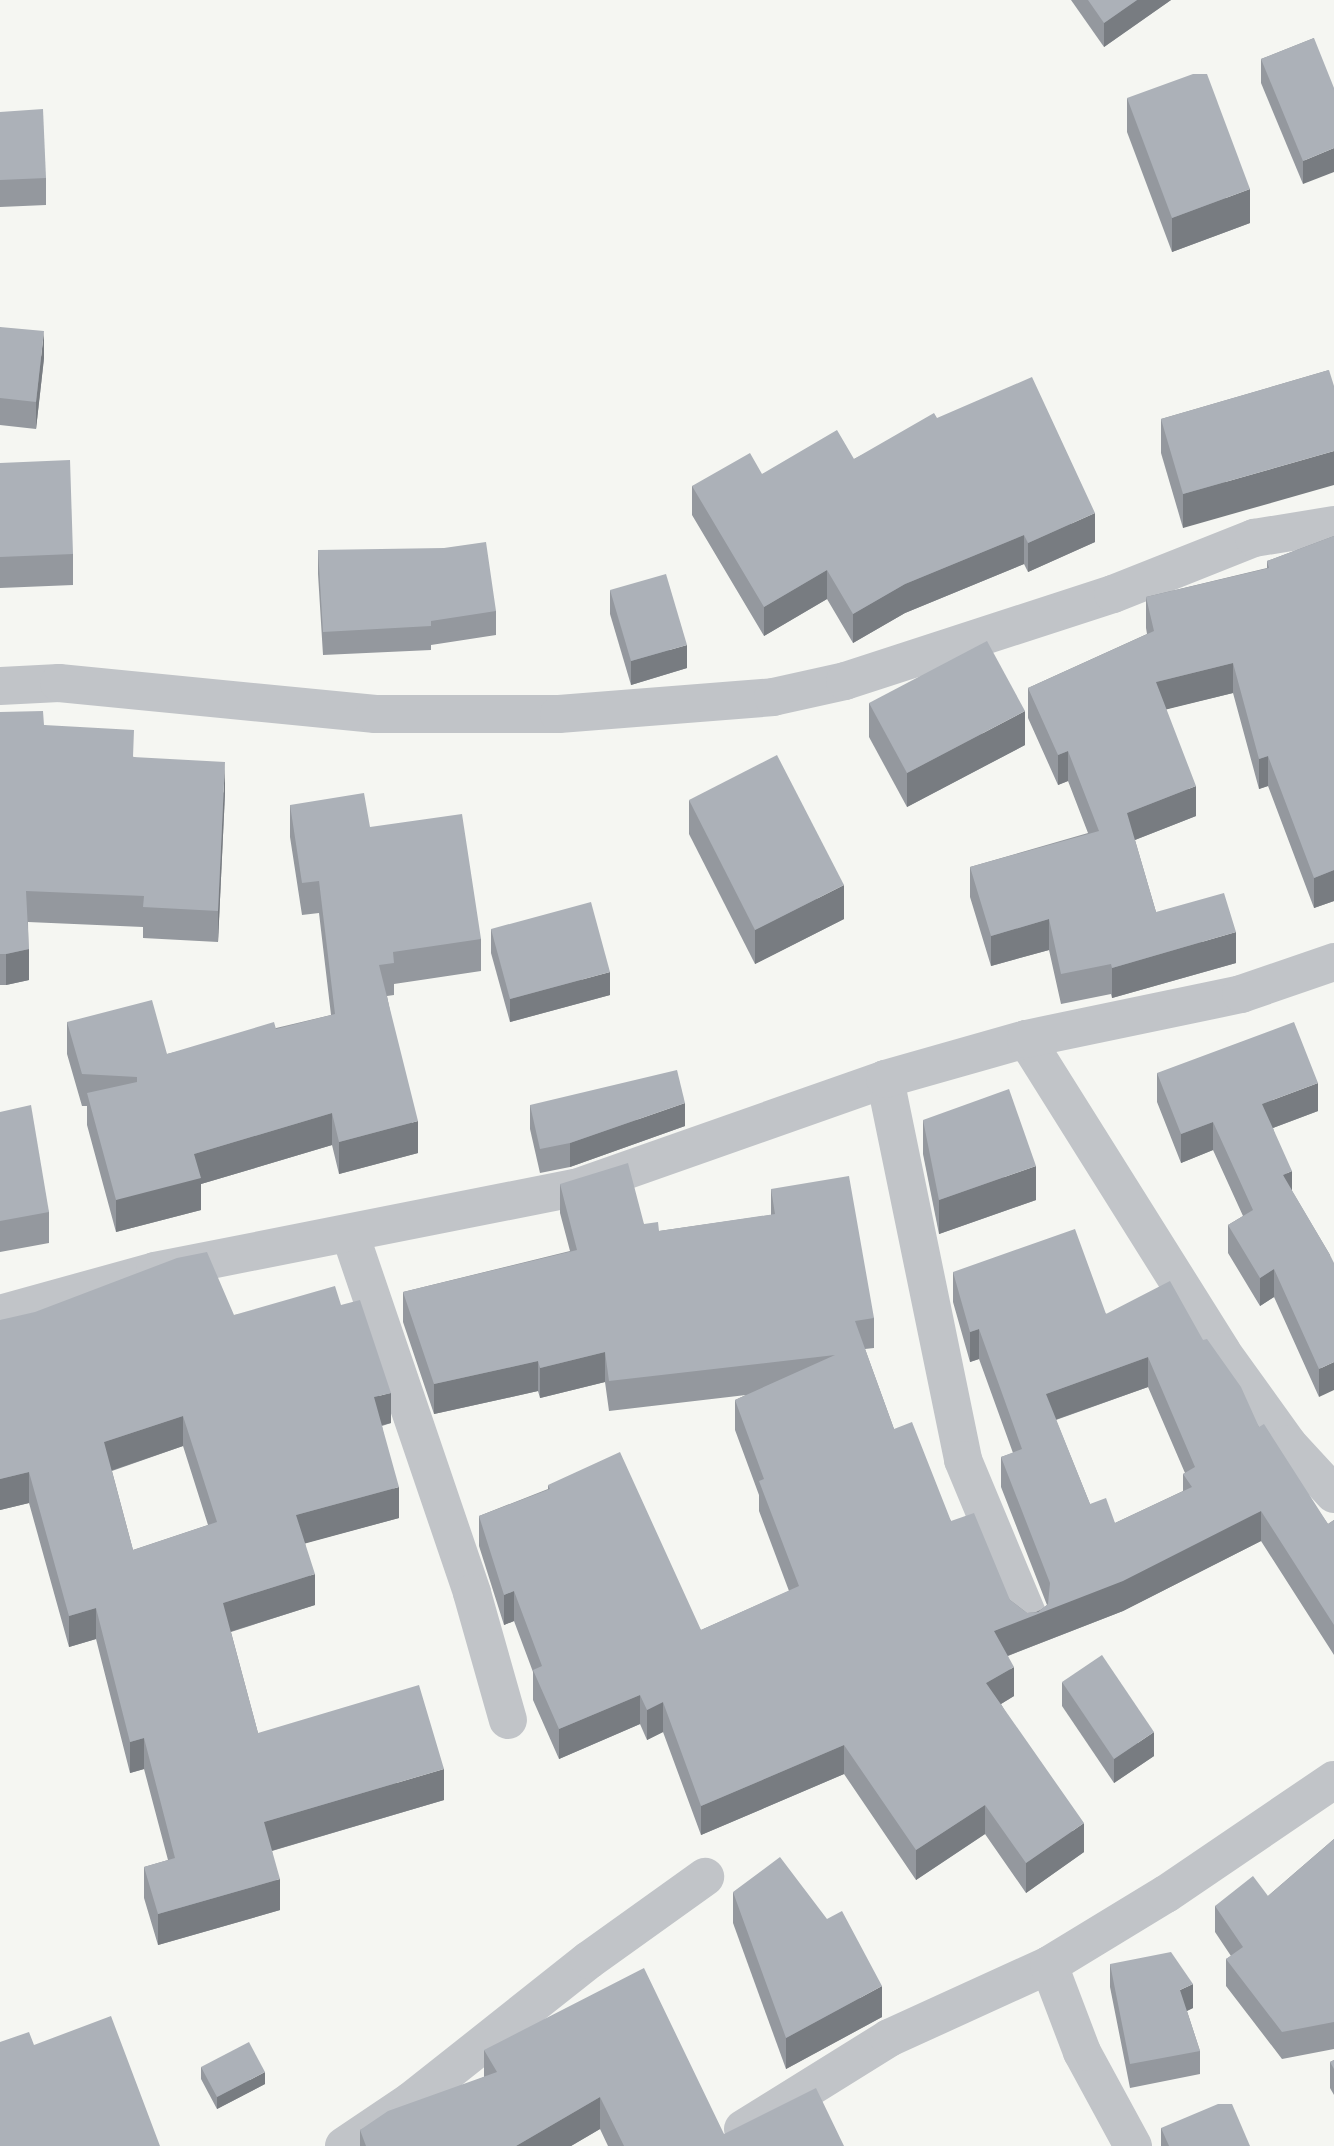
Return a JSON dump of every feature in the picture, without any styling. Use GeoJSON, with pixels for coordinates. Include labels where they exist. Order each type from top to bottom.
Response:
{"type":"FeatureCollection","features":[{"type":"Feature","properties":{"kind":"street"},"geometry":{"type":"LineString","coordinates":[[0,686],[59,683],[375,714],[559,714],[773,697],[845,681],[1113,594],[1254,538],[1334,525]]}},
{"type":"Feature","properties":{"kind":"street"},"geometry":{"type":"LineString","coordinates":[[0,1314],[155,1271],[576,1188],[885,1079],[1026,1039],[1241,994],[1334,962]]}},
{"type":"Feature","properties":{"kind":"street"},"geometry":{"type":"LineString","coordinates":[[1026,1039],[1222,1352],[1288,1444],[1334,1494]]}},
{"type":"Feature","properties":{"kind":"street"},"geometry":{"type":"LineString","coordinates":[[885,1079],[963,1460],[1030,1621]]}},
{"type":"Feature","properties":{"kind":"street"},"geometry":{"type":"LineString","coordinates":[[350,1234],[472,1593],[508,1720]]}},
{"type":"Feature","properties":{"kind":"street"},"geometry":{"type":"LineString","coordinates":[[743,2129],[889,2038],[1049,1965],[1166,1894],[1334,1780]]}},
{"type":"Feature","properties":{"kind":"street"},"geometry":{"type":"LineString","coordinates":[[344,2146],[411,2101],[589,1959],[705,1877]]}},
{"type":"Feature","properties":{"kind":"street"},"geometry":{"type":"LineString","coordinates":[[1049,1965],[1082,2052],[1133,2146]]}},
{"type":"Feature","properties":{"kind":"building"},"geometry":{"type":"Polygon","coordinates":[[[1088,0],[1137,0],[1104,23],[1088,0]]]}},
{"type":"Feature","properties":{"kind":"building"},"geometry":{"type":"Polygon","coordinates":[[[1314,38],[1334,88],[1334,148],[1303,161],[1261,59],[1314,38]]]}},
{"type":"Feature","properties":{"kind":"building"},"geometry":{"type":"Polygon","coordinates":[[[1193,74],[1207,74],[1250,189],[1172,218],[1127,98],[1193,74]]]}},
{"type":"Feature","properties":{"kind":"building"},"geometry":{"type":"Polygon","coordinates":[[[43,109],[46,178],[0,180],[0,112],[43,109]]]}},
{"type":"Feature","properties":{"kind":"building"},"geometry":{"type":"Polygon","coordinates":[[[0,327],[44,331],[36,402],[0,398],[0,327]]]}},
{"type":"Feature","properties":{"kind":"building"},"geometry":{"type":"Polygon","coordinates":[[[1329,370],[1334,386],[1334,451],[1183,494],[1161,419],[1329,370]]]}},
{"type":"Feature","properties":{"kind":"building"},"geometry":{"type":"Polygon","coordinates":[[[1032,377],[1095,513],[1028,543],[1024,535],[905,584],[853,614],[827,570],[764,607],[692,486],[750,453],[762,474],[837,430],[854,459],[934,413],[937,418],[1032,377]]]}},
{"type":"Feature","properties":{"kind":"building"},"geometry":{"type":"Polygon","coordinates":[[[70,460],[73,554],[0,557],[0,463],[70,460]]]}},
{"type":"Feature","properties":{"kind":"building"},"geometry":{"type":"Polygon","coordinates":[[[1334,536],[1334,870],[1314,878],[1268,756],[1259,759],[1233,663],[1156,682],[1196,786],[1127,813],[1156,912],[1224,893],[1236,932],[1112,968],[1111,964],[1061,974],[1049,919],[991,936],[970,867],[1099,831],[1068,751],[1058,755],[1028,688],[1154,631],[1146,597],[1269,568],[1267,561],[1334,536]]]}},
{"type":"Feature","properties":{"kind":"building"},"geometry":{"type":"Polygon","coordinates":[[[486,542],[496,611],[431,621],[431,626],[323,632],[318,550],[444,548],[486,542]]]}},
{"type":"Feature","properties":{"kind":"building"},"geometry":{"type":"Polygon","coordinates":[[[666,574],[687,645],[631,661],[610,590],[666,574]]]}},
{"type":"Feature","properties":{"kind":"building"},"geometry":{"type":"Polygon","coordinates":[[[987,641],[1025,711],[907,773],[869,703],[987,641]]]}},
{"type":"Feature","properties":{"kind":"building"},"geometry":{"type":"Polygon","coordinates":[[[43,711],[44,725],[134,730],[133,757],[225,762],[218,911],[143,907],[144,896],[26,891],[29,949],[0,954],[0,712],[43,711]]]}},
{"type":"Feature","properties":{"kind":"building"},"geometry":{"type":"Polygon","coordinates":[[[777,755],[844,885],[755,930],[689,800],[777,755]]]}},
{"type":"Feature","properties":{"kind":"building"},"geometry":{"type":"Polygon","coordinates":[[[364,793],[370,827],[462,814],[481,939],[393,952],[394,963],[379,965],[418,1121],[339,1142],[332,1113],[194,1154],[201,1178],[116,1200],[87,1093],[137,1082],[137,1077],[82,1074],[67,1022],[152,1000],[167,1054],[274,1022],[276,1029],[335,1014],[319,881],[302,883],[290,805],[364,793]]]}},
{"type":"Feature","properties":{"kind":"building"},"geometry":{"type":"Polygon","coordinates":[[[591,902],[610,972],[510,999],[491,929],[591,902]]]}},
{"type":"Feature","properties":{"kind":"building"},"geometry":{"type":"Polygon","coordinates":[[[1294,1022],[1318,1083],[1262,1104],[1292,1171],[1283,1175],[1334,1263],[1334,1362],[1319,1369],[1274,1269],[1260,1278],[1228,1225],[1253,1210],[1213,1122],[1181,1134],[1157,1073],[1294,1022]]]}},
{"type":"Feature","properties":{"kind":"building"},"geometry":{"type":"Polygon","coordinates":[[[677,1070],[685,1103],[570,1143],[540,1149],[530,1105],[677,1070]]]}},
{"type":"Feature","properties":{"kind":"building"},"geometry":{"type":"Polygon","coordinates":[[[1009,1089],[1036,1166],[939,1200],[923,1120],[1009,1089]]]}},
{"type":"Feature","properties":{"kind":"building"},"geometry":{"type":"Polygon","coordinates":[[[31,1105],[49,1212],[0,1221],[0,1112],[31,1105]]]}},
{"type":"Feature","properties":{"kind":"building"},"geometry":{"type":"Polygon","coordinates":[[[628,1163],[644,1224],[658,1222],[659,1231],[775,1214],[771,1189],[849,1176],[874,1318],[855,1321],[894,1429],[912,1422],[951,1521],[974,1513],[1010,1600],[1027,1613],[1038,1612],[1048,1604],[1050,1583],[1001,1457],[1022,1449],[979,1329],[970,1332],[953,1272],[1075,1229],[1106,1314],[1170,1281],[1203,1340],[1207,1339],[1241,1387],[1259,1427],[1264,1424],[1328,1524],[1334,1520],[1334,1625],[1261,1511],[1123,1581],[994,1631],[1014,1667],[986,1683],[1084,1823],[1026,1863],[985,1805],[916,1850],[844,1745],[701,1806],[663,1702],[647,1710],[640,1695],[559,1729],[533,1670],[542,1666],[514,1591],[504,1595],[479,1516],[550,1489],[548,1485],[620,1452],[701,1630],[799,1586],[759,1481],[764,1479],[735,1400],[835,1355],[609,1381],[605,1352],[540,1368],[538,1361],[434,1384],[403,1292],[577,1250],[560,1184],[628,1163]],[[1148,1357],[1046,1394],[1090,1504],[1106,1498],[1115,1523],[1192,1487],[1183,1474],[1195,1467],[1148,1357]]]}},
{"type":"Feature","properties":{"kind":"building"},"geometry":{"type":"Polygon","coordinates":[[[207,1252],[234,1315],[335,1286],[341,1305],[360,1300],[391,1393],[374,1397],[399,1487],[296,1515],[315,1574],[223,1603],[258,1733],[419,1685],[444,1769],[264,1822],[280,1879],[158,1914],[144,1867],[175,1858],[144,1738],[130,1742],[96,1608],[69,1616],[29,1472],[0,1479],[0,1320],[35,1312],[177,1258],[207,1252]],[[183,1416],[104,1442],[133,1550],[217,1522],[183,1416]]]}},
{"type":"Feature","properties":{"kind":"building"},"geometry":{"type":"Polygon","coordinates":[[[1102,1655],[1154,1732],[1114,1759],[1062,1682],[1102,1655]]]}},
{"type":"Feature","properties":{"kind":"building"},"geometry":{"type":"Polygon","coordinates":[[[1334,1839],[1334,2022],[1282,2032],[1226,1959],[1243,1947],[1215,1906],[1253,1876],[1268,1896],[1334,1839]]]}},
{"type":"Feature","properties":{"kind":"building"},"geometry":{"type":"Polygon","coordinates":[[[780,1857],[827,1919],[842,1911],[882,1986],[786,2038],[733,1892],[780,1857]]]}},
{"type":"Feature","properties":{"kind":"building"},"geometry":{"type":"Polygon","coordinates":[[[1171,1952],[1193,1984],[1180,1990],[1200,2051],[1130,2064],[1110,1964],[1171,1952]]]}},
{"type":"Feature","properties":{"kind":"building"},"geometry":{"type":"Polygon","coordinates":[[[644,1968],[724,2134],[816,2088],[844,2146],[624,2146],[600,2097],[516,2146],[366,2146],[360,2130],[388,2111],[497,2072],[484,2050],[644,1968]]]}},
{"type":"Feature","properties":{"kind":"building"},"geometry":{"type":"Polygon","coordinates":[[[111,2016],[160,2146],[0,2146],[0,2042],[29,2032],[34,2045],[111,2016]]]}},
{"type":"Feature","properties":{"kind":"building"},"geometry":{"type":"Polygon","coordinates":[[[249,2042],[265,2072],[217,2097],[201,2067],[249,2042]]]}},
{"type":"Feature","properties":{"kind":"building"},"geometry":{"type":"Polygon","coordinates":[[[1218,2104],[1232,2104],[1250,2146],[1169,2146],[1161,2128],[1218,2104]]]}}]}
